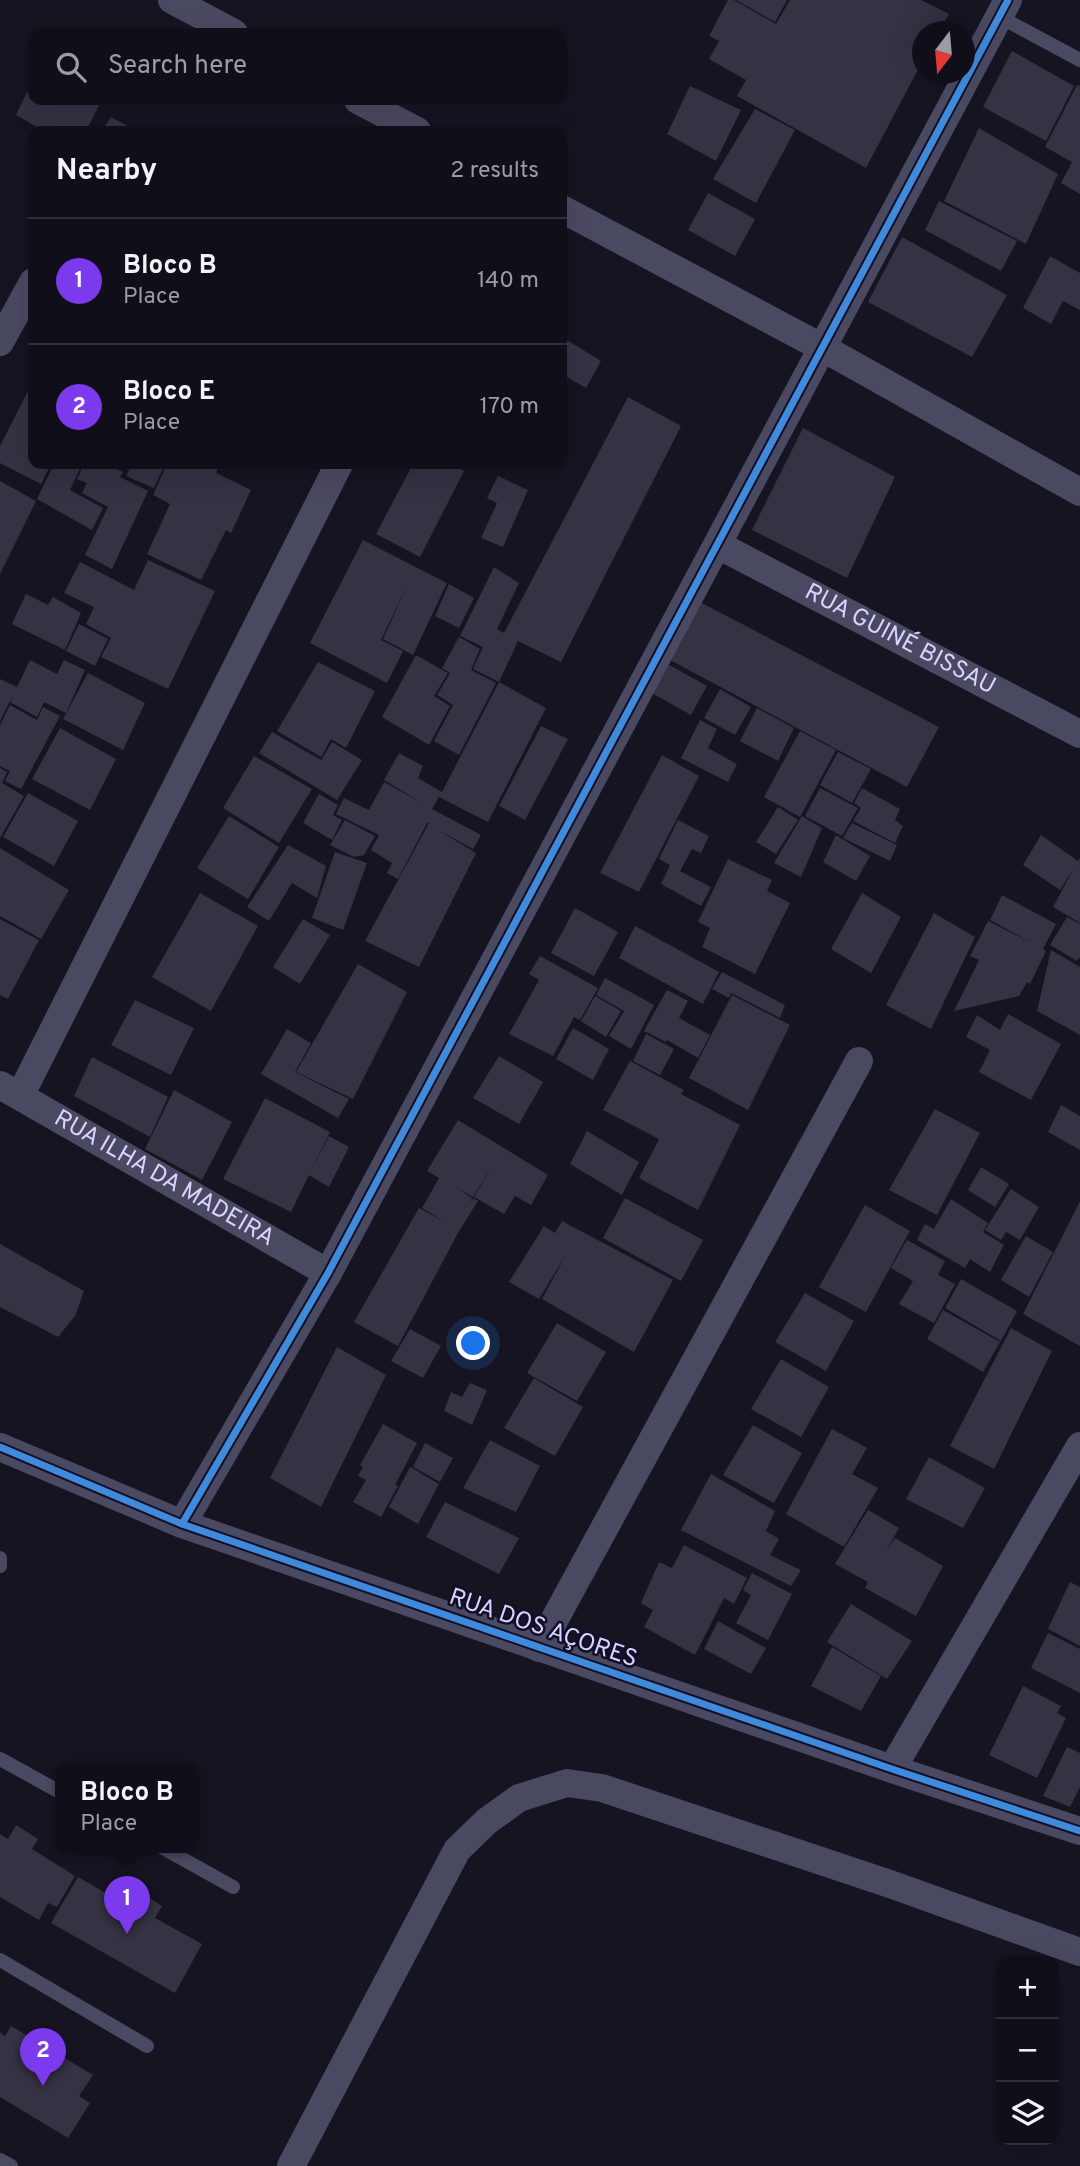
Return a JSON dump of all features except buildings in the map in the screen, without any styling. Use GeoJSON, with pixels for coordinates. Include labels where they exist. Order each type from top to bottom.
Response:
{"type":"FeatureCollection","features":[{"type":"Feature","properties":{"kind":"street"},"geometry":{"type":"LineString","coordinates":[[172,0],[225,28]]}},
{"type":"Feature","properties":{"kind":"street"},"geometry":{"type":"LineString","coordinates":[[182,1524],[328,1273],[1004,8]]}},
{"type":"Feature","properties":{"kind":"street"},"geometry":{"type":"LineString","coordinates":[[368,105],[407,126]]}},
{"type":"Feature","properties":{"kind":"street"},"geometry":{"type":"LineString","coordinates":[[567,212],[823,348],[1080,492]]}},
{"type":"Feature","properties":{"kind":"street"},"geometry":{"type":"LineString","coordinates":[[0,342],[28,291]]}},
{"type":"Feature","properties":{"kind":"street"},"geometry":{"type":"LineString","coordinates":[[10,1091],[336,469]]}},
{"type":"Feature","properties":{"kind":"street","name":"RUA GUINÉ BISSAU"},"geometry":{"type":"LineString","coordinates":[[718,545],[1080,734]]}},
{"type":"Feature","properties":{"kind":"street"},"geometry":{"type":"LineString","coordinates":[[539,1648],[859,1061]]}},
{"type":"Feature","properties":{"kind":"street","name":"RUA ILHA DA MADEIRA"},"geometry":{"type":"LineString","coordinates":[[10,1091],[328,1273]]}},
{"type":"Feature","properties":{"kind":"street"},"geometry":{"type":"LineString","coordinates":[[892,1769],[1080,1446]]}},
{"type":"Feature","properties":{"kind":"street","name":"RUA DOS AÇORES"},"geometry":{"type":"LineString","coordinates":[[0,1447],[182,1524],[892,1769],[1080,1831]]}},
{"type":"Feature","properties":{"kind":"street"},"geometry":{"type":"LineString","coordinates":[[291,2166],[457,1850],[487,1821],[519,1798],[567,1783],[602,1788],[890,1884],[1080,1952]]}},
{"type":"Feature","properties":{"kind":"lane"},"geometry":{"type":"LineString","coordinates":[[1004,8],[1080,60]]}},
{"type":"Feature","properties":{"kind":"lane"},"geometry":{"type":"LineString","coordinates":[[0,1558],[0,1566]]}},
{"type":"Feature","properties":{"kind":"lane"},"geometry":{"type":"LineString","coordinates":[[0,1759],[55,1790]]}},
{"type":"Feature","properties":{"kind":"lane"},"geometry":{"type":"LineString","coordinates":[[172,1853],[233,1887]]}},
{"type":"Feature","properties":{"kind":"lane"},"geometry":{"type":"LineString","coordinates":[[0,1960],[147,2046]]}},
{"type":"Feature","properties":{"kind":"lane"},"geometry":{"type":"LineString","coordinates":[[0,2160],[11,2166]]}},
{"type":"Feature","properties":{"kind":"cycle path"},"geometry":{"type":"LineString","coordinates":[[182,1524],[328,1273],[1008,0]]}},
{"type":"Feature","properties":{"kind":"cycle path"},"geometry":{"type":"LineString","coordinates":[[0,1447],[182,1524],[892,1769],[1080,1831]]}},
{"type":"Feature","properties":{"kind":"place","name":"Bloco B"},"geometry":{"type":"Point","coordinates":[127,1934]}},
{"type":"Feature","properties":{"kind":"place","name":"Bloco E"},"geometry":{"type":"Point","coordinates":[43,2086]}}]}
